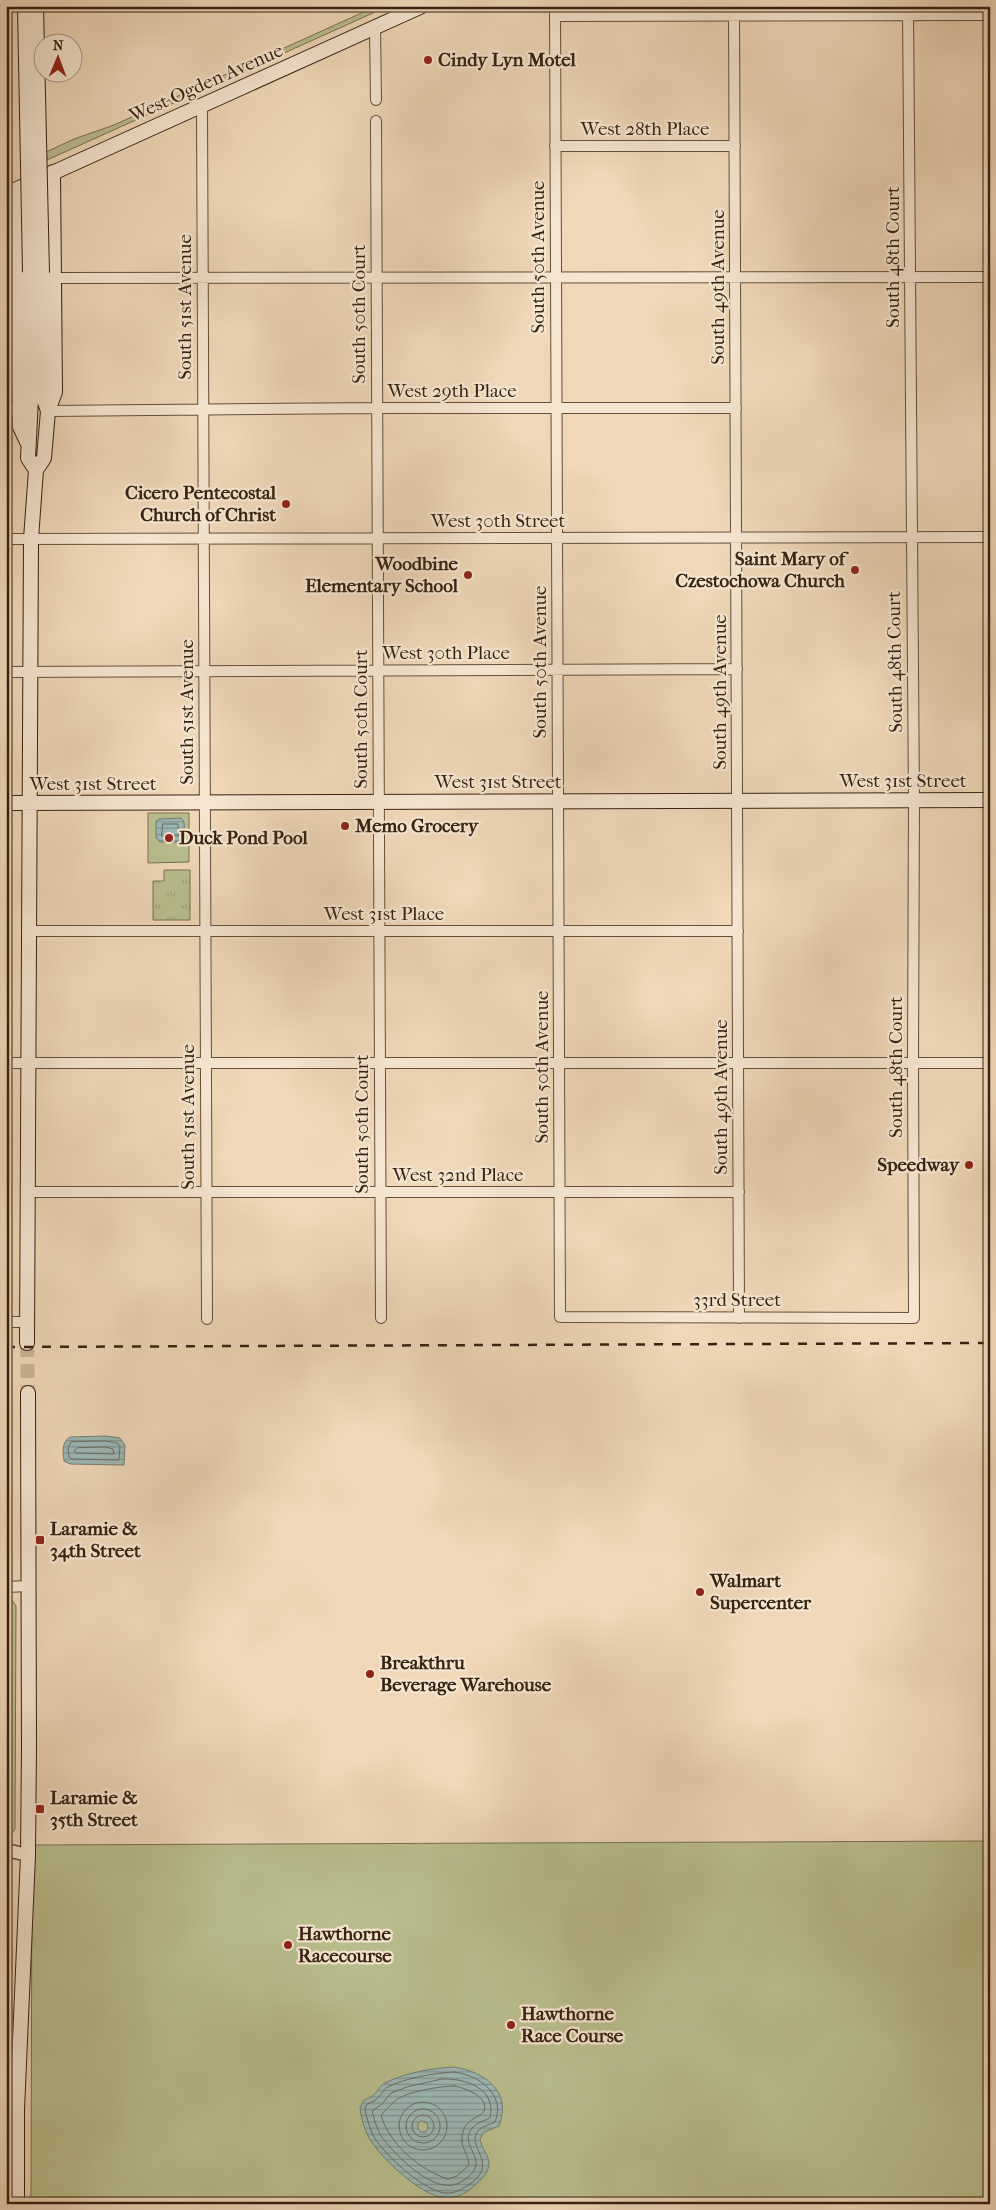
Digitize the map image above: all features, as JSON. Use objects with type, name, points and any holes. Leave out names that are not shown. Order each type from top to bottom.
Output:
[{"type":"main road","points":[[25,6],[42,274]]},
{"type":"main road","points":[[27,1343],[31,539],[36,470],[44,458],[48,411],[42,394],[42,274],[36,6]]},
{"type":"main road","name":"West Ogden Avenue","points":[[11,192],[422,6]]},
{"type":"main road","points":[[36,470],[28,458],[28,444],[42,274],[53,172]]},
{"type":"main road","points":[[11,192],[17,238],[13,410],[28,444]]},
{"type":"main road","points":[[6,216],[13,226],[17,238]]},
{"type":"main road","name":"West 31st Street","points":[[6,803],[990,800]]},
{"type":"main road","points":[[17,2204],[12,2110],[28,1854],[28,1393]]},
{"type":"street","points":[[555,11],[908,11],[990,15]]},
{"type":"street","name":"South 50th Avenue","points":[[555,11],[560,1317]]},
{"type":"street","name":"South 49th Avenue","points":[[734,11],[740,1318]]},
{"type":"street","name":"South 48th Court","points":[[908,11],[914,800],[914,1318]]},
{"type":"street","points":[[376,27],[376,100]]},
{"type":"street","name":"South 51st Avenue","points":[[202,105],[207,1319]]},
{"type":"street","name":"South 50th Court","points":[[376,121],[381,1318]]},
{"type":"street","name":"West 28th Place","points":[[555,146],[735,146]]},
{"type":"street","points":[[42,274],[202,277],[990,277]]},
{"type":"street","name":"West 29th Place","points":[[48,411],[377,408],[736,408]]},
{"type":"street","name":"West 30th Street","points":[[6,539],[990,537]]},
{"type":"street","name":"West 30th Place","points":[[6,672],[737,669]]},
{"type":"street","name":"West 31st Place","points":[[29,931],[738,931]]},
{"type":"street","points":[[6,1063],[990,1063]]},
{"type":"street","name":"West 32nd Place","points":[[28,1192],[739,1192]]},
{"type":"street","name":"33rd Street","points":[[560,1317],[914,1318]]},
{"type":"street","points":[[6,1322],[27,1322]]},
{"type":"street","points":[[6,1586],[28,1586]]},
{"type":"street","points":[[6,1850],[28,1854]]},
{"type":"green space","points":[[377,6],[384,8],[47,160],[46,152],[74,139],[114,125]]},
{"type":"green space","points":[[6,222],[9,223],[14,248],[12,402],[6,402]]},
{"type":"green space","name":"Duck Pond Pool","points":[[148,813],[189,813],[189,862],[148,863]]},
{"type":"green space","points":[[164,870],[190,870],[190,920],[153,920],[153,881],[164,881]]},
{"type":"green space","points":[[6,1599],[12,1600],[16,1606],[15,1829],[6,1842]]},
{"type":"green space","name":"Hawthorne Race Course","points":[[990,1841],[990,2204],[31,2204],[32,1845]]},
{"type":"water","points":[[181,818],[184,822],[185,838],[181,842],[160,842],[156,838],[156,821],[160,819]]},
{"type":"water","points":[[106,1436],[120,1438],[125,1445],[124,1465],[70,1464],[64,1461],[64,1445],[70,1437]]},
{"type":"water","points":[[454,2067],[486,2079],[499,2094],[502,2103],[502,2114],[499,2126],[484,2132],[480,2139],[489,2161],[486,2174],[469,2190],[450,2198],[429,2193],[406,2178],[385,2158],[369,2137],[360,2108],[364,2100],[375,2094],[380,2087],[393,2079],[428,2070]],"holes":[[[421,2121],[427,2123],[428,2128],[426,2132],[421,2132],[418,2129],[418,2123]]]},
{"type":"tunnel","points":[[27,1343],[28,1393]]},
{"type":"railway","points":[[6,1347],[990,1343]]},
{"type":"place","name":"Cindy Lyn Motel","points":[[428,60]]},
{"type":"place","name":"Cicero Pentecostal Church of Christ","points":[[286,504]]},
{"type":"place","name":"Saint Mary of Czestochowa Church","points":[[855,570]]},
{"type":"place","name":"Woodbine Elementary School","points":[[468,575]]},
{"type":"place","name":"Memo Grocery","points":[[345,826]]},
{"type":"place","name":"Duck Pond Pool","points":[[169,838]]},
{"type":"place","name":"Speedway","points":[[969,1165]]},
{"type":"place","name":"Laramie & 34th Street","points":[[40,1540]]},
{"type":"place","name":"Walmart Supercenter","points":[[700,1592]]},
{"type":"place","name":"Breakthru Beverage Warehouse","points":[[370,1674]]},
{"type":"place","name":"Laramie & 35th Street","points":[[40,1809]]},
{"type":"place","name":"Hawthorne Racecourse","points":[[288,1945]]},
{"type":"place","name":"Hawthorne Race Course","points":[[511,2025]]}]
